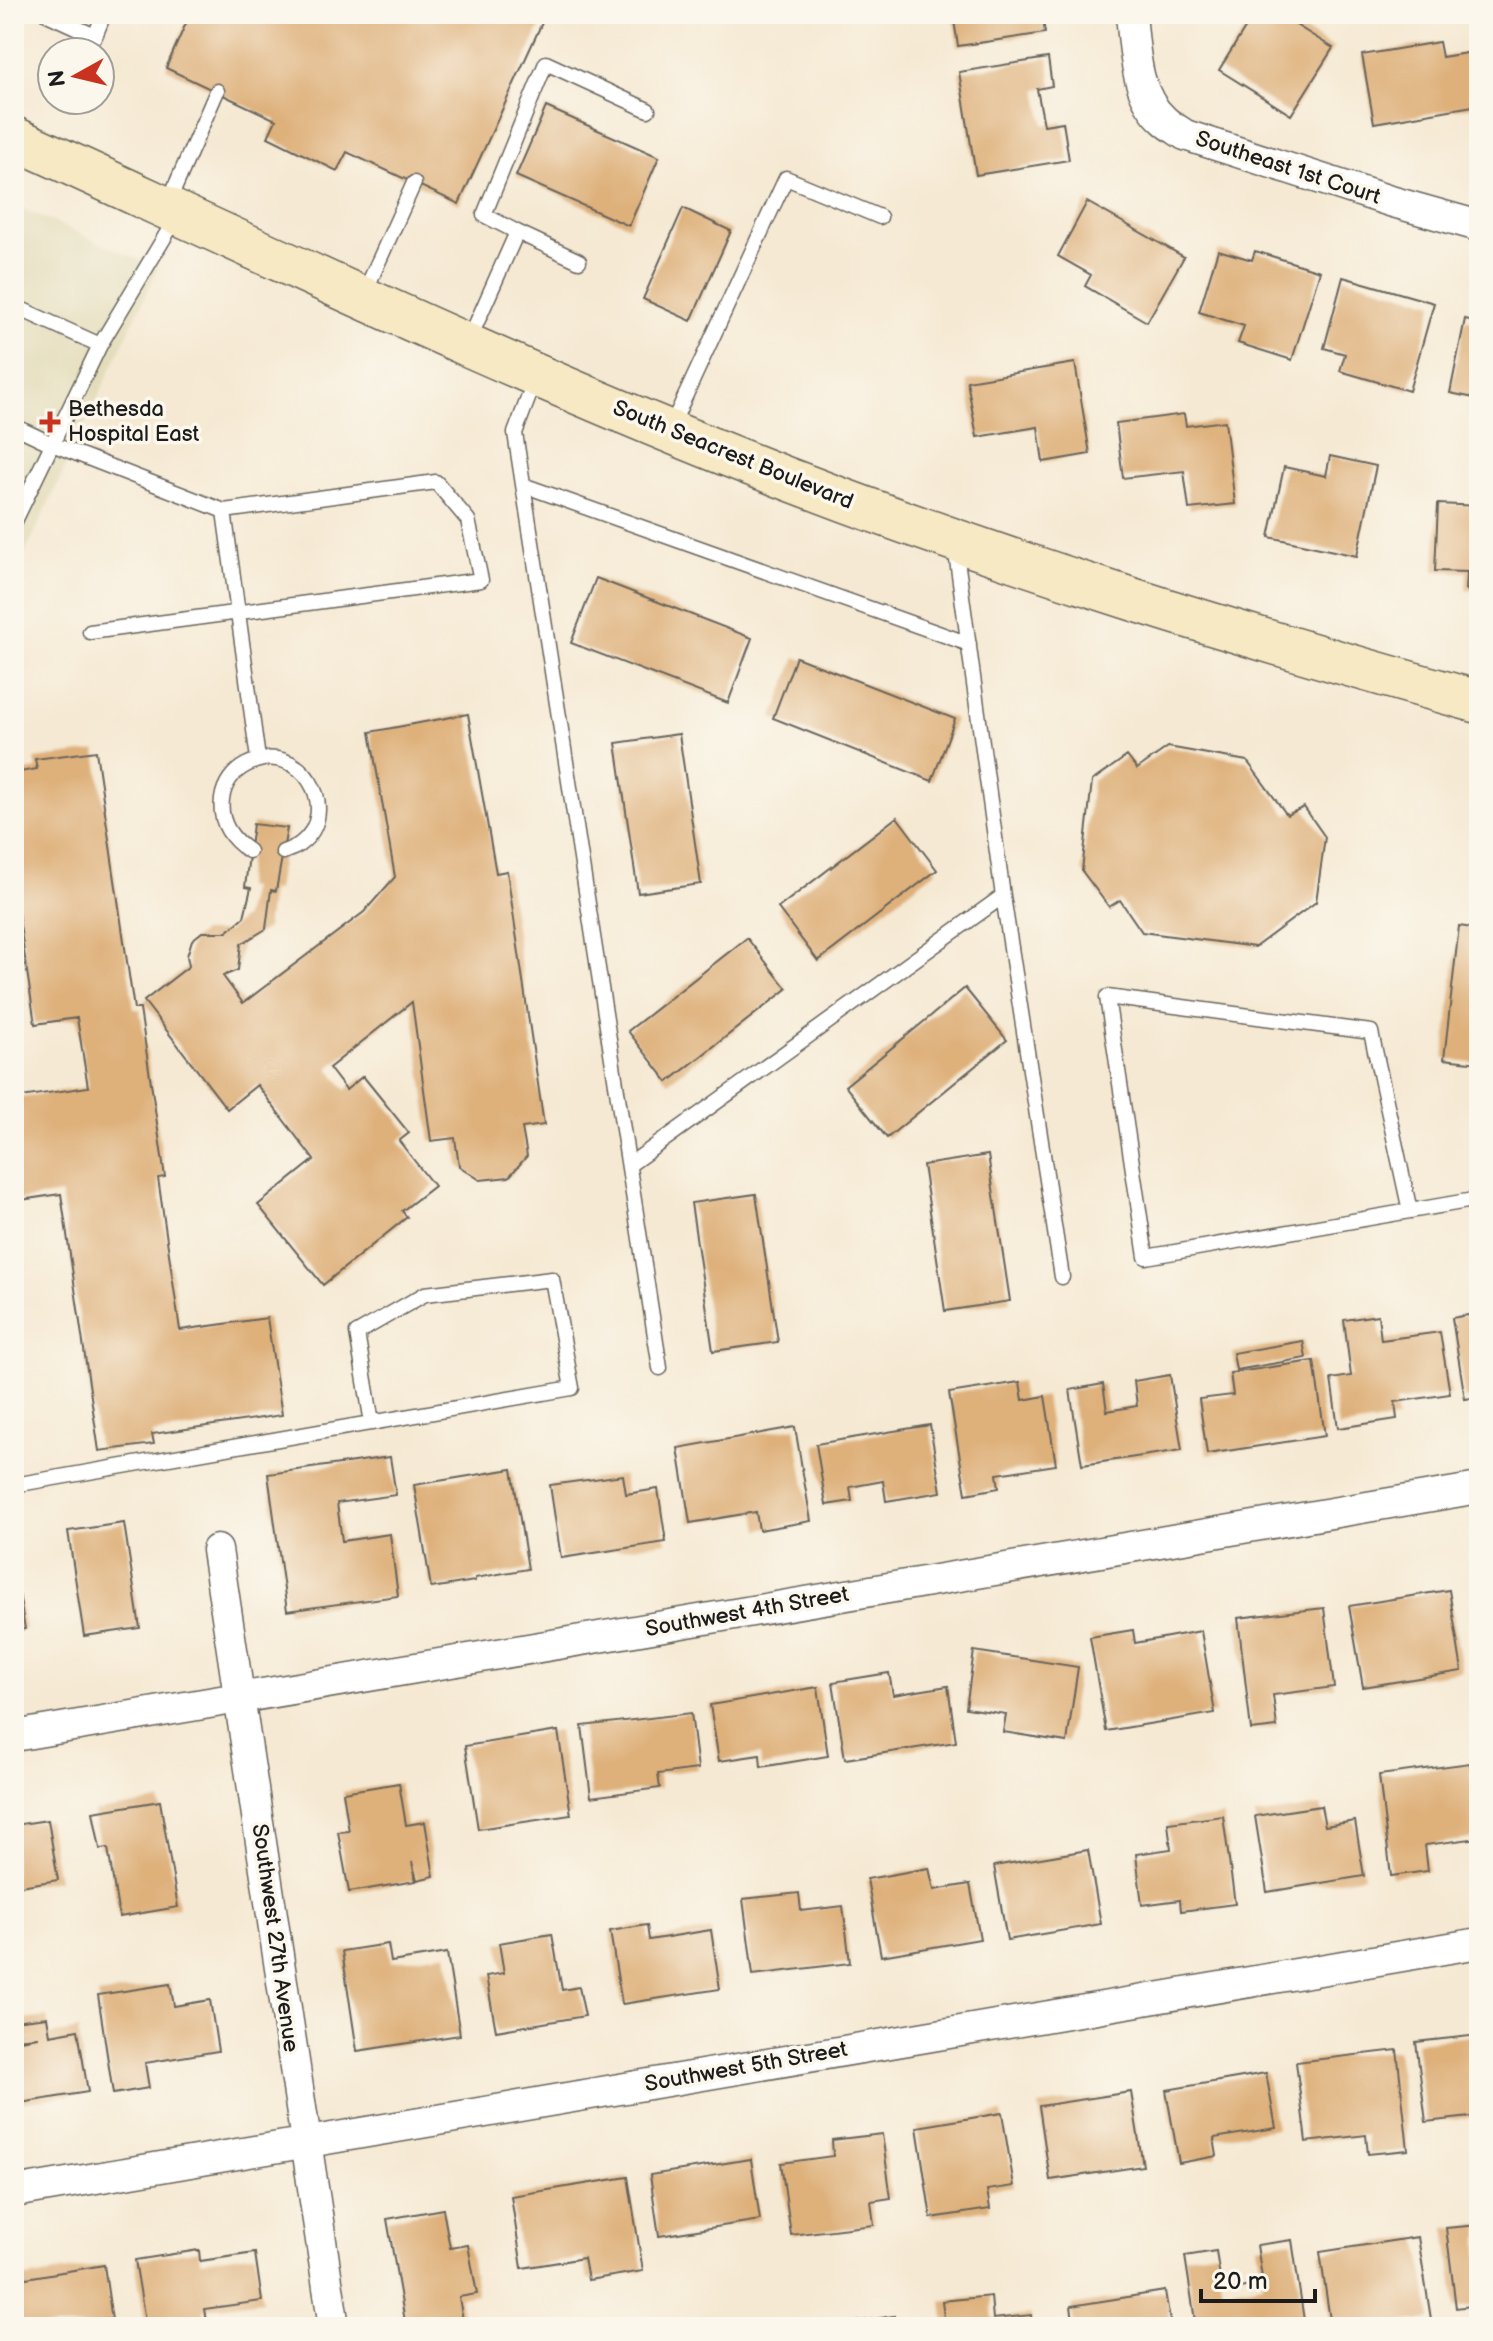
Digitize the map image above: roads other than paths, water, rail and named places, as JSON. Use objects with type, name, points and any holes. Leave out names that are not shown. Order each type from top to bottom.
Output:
[{"type":"street","name":"Southeast 1st Court","points":[[1131,14],[1138,71],[1147,97],[1163,119],[1185,135],[1390,201],[1479,226]]},
{"type":"street","name":"South Seacrest Boulevard","points":[[14,138],[537,376],[788,479],[1044,571],[1303,653],[1479,702]]},
{"type":"street","name":"Southwest 4th Street","points":[[14,1736],[1479,1488]]},
{"type":"street","name":"Southwest 27th Avenue","points":[[217,1550],[334,2327]]},
{"type":"street","name":"Southwest 5th Street","points":[[14,2192],[1479,1943]]},
{"type":"lane","points":[[47,14],[95,36],[104,14]]},
{"type":"lane","points":[[579,261],[484,215],[546,63],[648,110]]},
{"type":"lane","points":[[14,523],[100,345],[172,210],[217,91]]},
{"type":"lane","points":[[669,431],[786,178],[880,217]]},
{"type":"lane","points":[[363,297],[414,183]]},
{"type":"lane","points":[[467,344],[517,232]]},
{"type":"lane","points":[[14,306],[100,345]]},
{"type":"lane","points":[[537,376],[515,433],[660,1368]]},
{"type":"lane","points":[[14,426],[52,444],[224,511],[436,482],[468,520],[481,580],[90,632]]},
{"type":"lane","points":[[523,485],[969,644]]},
{"type":"lane","points":[[224,511],[258,759]]},
{"type":"lane","points":[[954,539],[1003,896],[1062,1277]]},
{"type":"lane","points":[[249,851],[238,844],[227,830],[222,815],[222,798],[227,782],[238,769],[258,759],[286,761],[300,769],[311,783],[317,798],[317,815],[311,831],[300,844],[283,852]]},
{"type":"lane","points":[[629,1165],[1003,896]]},
{"type":"lane","points":[[1410,1211],[1371,1032],[1107,997],[1146,1257],[1479,1199]]},
{"type":"lane","points":[[14,1485],[372,1423],[572,1388],[552,1279],[425,1294],[357,1333],[372,1423]]},
{"type":"place","name":"Bethesda Hospital East","points":[[50,422]]}]
